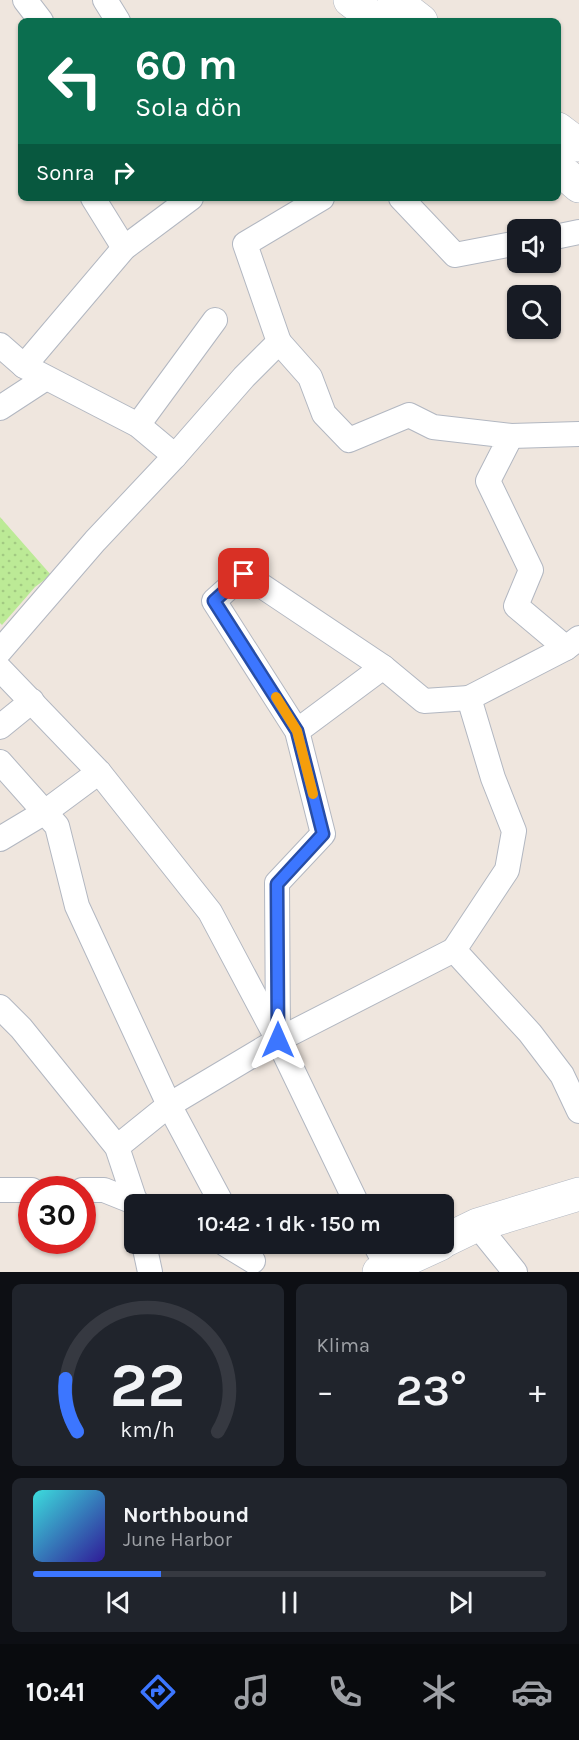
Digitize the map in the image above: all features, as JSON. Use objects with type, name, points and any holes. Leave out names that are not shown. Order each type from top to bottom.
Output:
[{"type":"street","points":[[25,0],[39,18]]},
{"type":"street","points":[[105,0],[116,18]]},
{"type":"street","points":[[561,131],[579,145]]},
{"type":"street","points":[[561,171],[579,186]]},
{"type":"street","points":[[95,201],[124,248]]},
{"type":"street","points":[[24,366],[124,248],[187,201]]},
{"type":"street","points":[[317,201],[245,244],[279,342],[310,377],[324,414],[350,440],[409,416],[433,428],[512,436],[579,434]]},
{"type":"street","points":[[404,201],[455,255],[507,245]]},
{"type":"street","points":[[561,236],[579,232]]},
{"type":"street","points":[[138,425],[215,320]]},
{"type":"street","points":[[0,651],[95,541],[175,456],[244,377],[279,342]]},
{"type":"street","points":[[0,345],[24,366],[138,425],[175,456]]},
{"type":"street","points":[[0,408],[46,378]]},
{"type":"street","points":[[278,1040],[277,884],[323,834],[297,731],[214,601],[244,574],[383,667],[424,701],[469,698],[572,644],[516,606],[531,570],[488,481],[512,436]]},
{"type":"street","points":[[297,731],[383,667]]},
{"type":"street","points":[[0,669],[99,772],[210,912],[278,1040],[352,1194]]},
{"type":"street","points":[[117,1147],[169,1105],[278,1040],[454,950],[507,870],[514,831],[493,778],[469,698]]},
{"type":"street","points":[[0,727],[33,701]]},
{"type":"street","points":[[0,762],[57,826],[77,906],[169,1105],[217,1194]]},
{"type":"street","points":[[0,839],[45,812],[99,772]]},
{"type":"street","points":[[454,950],[530,1033],[562,1075],[579,1111]]},
{"type":"street","points":[[0,1007],[21,1028],[117,1147],[133,1194]]},
{"type":"street","points":[[0,1190],[18,1190]]},
{"type":"street","points":[[96,1190],[104,1190],[124,1199]]},
{"type":"street","points":[[454,1236],[477,1225],[579,1194]]},
{"type":"street","points":[[477,1225],[515,1272]]},
{"type":"street","points":[[146,1254],[150,1272]]},
{"type":"street","points":[[382,1264],[411,1254]]},
{"type":"green space","points":[[0,517],[51,575],[35,587],[2,625],[0,623]]},
{"type":"slow traffic","points":[[276,697],[297,731],[313,794]]},
{"type":"route","points":[[244,574],[214,601],[297,731],[323,834],[277,884],[278,1040]]}]
